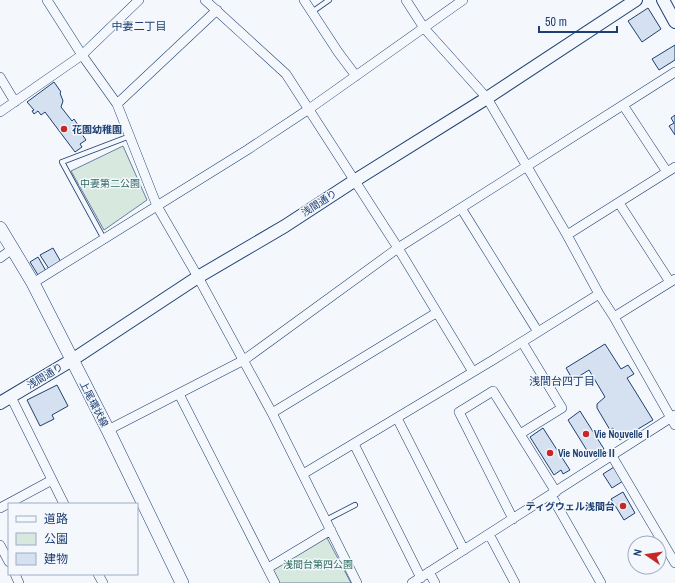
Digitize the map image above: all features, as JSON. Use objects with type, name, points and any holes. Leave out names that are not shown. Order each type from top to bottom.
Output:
[{"type":"main road","name":"上尾環状線","points":[[0,228],[33,283],[108,430],[182,583]]},
{"type":"street","points":[[48,0],[82,55],[117,104],[157,206],[244,360],[357,583]]},
{"type":"street","points":[[0,112],[82,55],[139,0]]},
{"type":"street","points":[[205,0],[286,74],[398,248],[473,372]]},
{"type":"street","points":[[304,0],[338,52],[356,76]]},
{"type":"street","points":[[406,0],[424,28],[487,98],[567,235],[599,294],[674,420],[612,456],[412,583]]},
{"type":"street","points":[[33,283],[247,150],[309,109],[463,0]]},
{"type":"street","name":"浅間通り","points":[[0,403],[72,360],[198,277],[285,226],[487,98],[636,0]]},
{"type":"street","points":[[663,0],[675,22]]},
{"type":"street","points":[[117,104],[217,10]]},
{"type":"street","points":[[108,430],[244,360],[398,248],[675,72]]},
{"type":"street","points":[[0,77],[15,102]]},
{"type":"street","points":[[567,235],[671,170],[624,105]]},
{"type":"street","points":[[614,317],[673,280],[619,203]]},
{"type":"street","points":[[461,208],[538,332]]},
{"type":"street","points":[[0,258],[12,249]]},
{"type":"street","points":[[303,474],[599,294]]},
{"type":"street","points":[[272,413],[436,313]]},
{"type":"street","points":[[520,434],[562,408],[522,342]]},
{"type":"street","points":[[513,520],[459,412],[492,391],[520,434],[554,494],[600,583]]},
{"type":"street","points":[[180,394],[275,583]]},
{"type":"street","points":[[11,397],[64,503]]},
{"type":"street","points":[[397,418],[464,550]]},
{"type":"street","points":[[354,444],[421,578]]},
{"type":"street","points":[[612,456],[675,564]]},
{"type":"street","points":[[9,503],[52,480]]},
{"type":"street","points":[[268,568],[331,530]]},
{"type":"street","points":[[489,534],[515,583]]},
{"type":"street","points":[[0,545],[8,560]]},
{"type":"street","points":[[429,572],[435,583]]},
{"type":"lane","points":[[312,12],[329,0]]},
{"type":"lane","points":[[104,239],[62,162],[130,136]]},
{"type":"lane","points":[[326,520],[355,505]]},
{"type":"green space","name":"中妻第二公園","points":[[123,146],[147,200],[104,230],[71,171]]},
{"type":"green space","name":"浅間台第四公園","points":[[326,536],[351,583],[278,583],[271,570]]},
{"type":"building","points":[[648,8],[661,29],[642,42],[628,21]]},
{"type":"building","points":[[675,45],[675,60],[659,70],[652,59]]},
{"type":"building","points":[[54,82],[61,92],[63,101],[61,107],[72,121],[74,119],[78,125],[76,126],[86,140],[80,144],[82,147],[75,152],[45,112],[41,115],[38,111],[34,114],[32,111],[34,110],[27,102]]},
{"type":"building","points":[[675,115],[675,135],[669,126],[674,123],[671,118]]},
{"type":"building","points":[[53,248],[61,262],[49,269],[40,255]]},
{"type":"building","points":[[38,257],[46,271],[38,275],[30,262]]},
{"type":"building","points":[[605,344],[621,369],[628,365],[634,374],[627,378],[653,420],[620,440],[613,428],[610,430],[597,408],[597,404],[605,397],[589,370],[573,380],[566,368]]},
{"type":"building","points":[[57,385],[68,406],[52,415],[54,419],[40,426],[27,400]]},
{"type":"building","name":"Vie NouvelleⅠ","points":[[580,411],[604,449],[591,457],[568,420]]},
{"type":"building","name":"Vie NouvelleⅡ","points":[[543,428],[570,470],[563,474],[561,470],[554,475],[530,437]]},
{"type":"building","points":[[614,467],[623,481],[612,488],[603,474]]},
{"type":"building","name":"ティグウェル浅間台","points":[[623,492],[635,513],[624,520],[611,499]]},
{"type":"place","name":"花園幼稚園","points":[[64,129]]},
{"type":"place","name":"Vie NouvelleⅠ","points":[[586,434]]},
{"type":"place","name":"Vie NouvelleⅡ","points":[[550,453]]},
{"type":"place","name":"ティグウェル浅間台","points":[[623,506]]},
{"type":"district","name":"中妻二丁目","points":[[139,26]]},
{"type":"district","name":"浅間台四丁目","points":[[562,381]]}]
